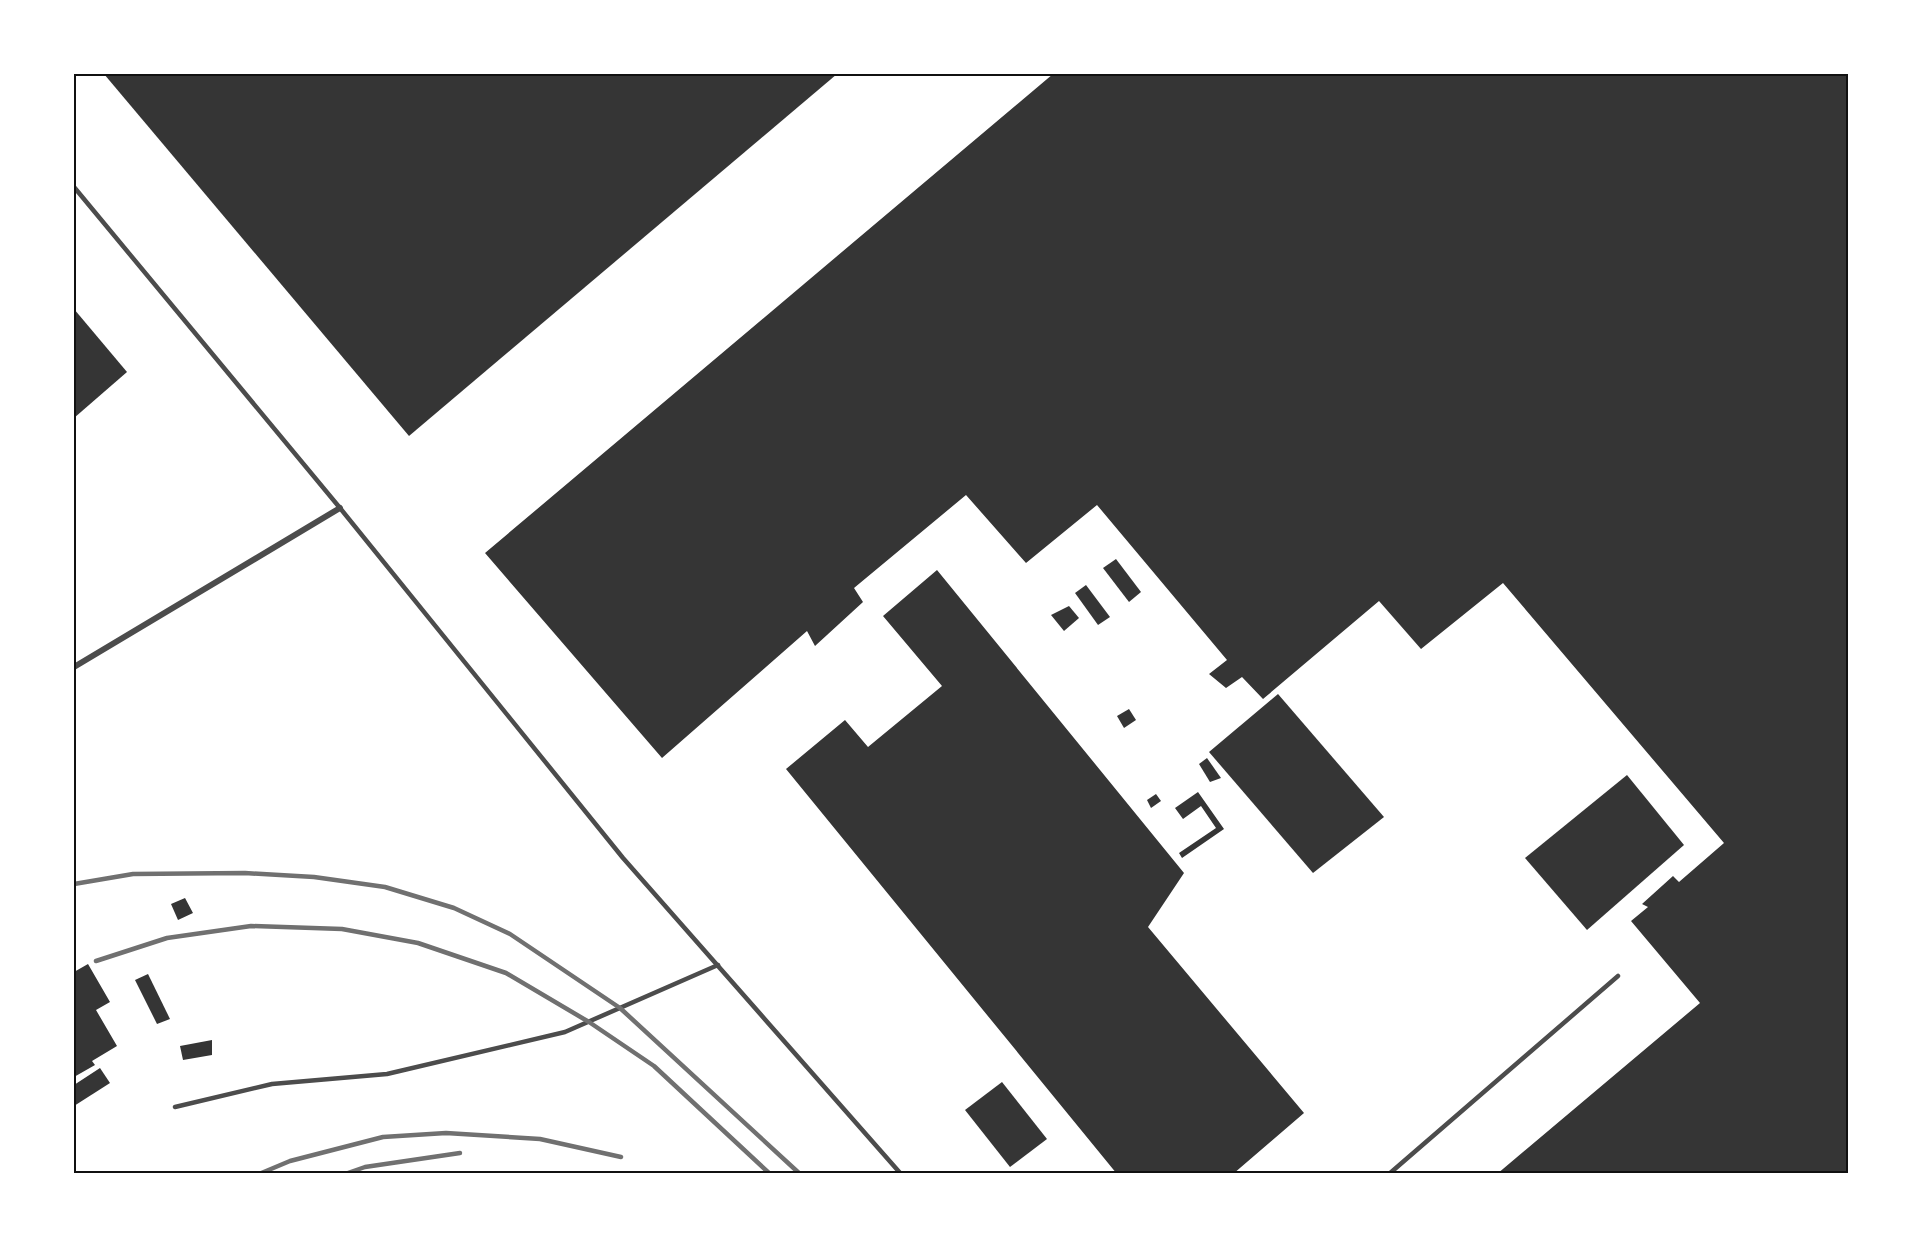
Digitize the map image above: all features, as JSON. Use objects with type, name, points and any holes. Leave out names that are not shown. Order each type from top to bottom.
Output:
[{"type":"street","points":[[74,667],[340,508]]},
{"type":"lane","points":[[74,187],[340,508],[623,858],[901,1173]]},
{"type":"lane","points":[[175,1107],[272,1084],[387,1074],[565,1032],[718,966]]},
{"type":"lane","points":[[1389,1173],[1618,976]]},
{"type":"building","points":[[104,74],[837,74],[409,436]]},
{"type":"building","points":[[1053,74],[1848,74],[1848,1174],[1497,1174],[1700,1003],[1631,921],[1648,907],[1642,904],[1673,876],[1679,882],[1724,843],[1503,583],[1421,649],[1379,601],[1263,699],[1242,677],[1226,688],[1209,674],[1227,660],[1097,505],[1026,563],[966,495],[854,588],[863,602],[815,646],[807,631],[662,758],[485,553]]},
{"type":"building","points":[[74,309],[127,372],[74,418]]},
{"type":"building","points":[[1116,559],[1141,592],[1129,602],[1103,568]]},
{"type":"building","points":[[937,570],[1184,873],[1148,927],[1304,1113],[1233,1174],[1117,1174],[786,769],[845,720],[868,747],[942,686],[883,616]]},
{"type":"building","points":[[1086,585],[1110,617],[1098,625],[1075,593]]},
{"type":"building","points":[[1069,606],[1079,618],[1064,631],[1051,615]]},
{"type":"building","points":[[1278,694],[1384,817],[1313,873],[1209,752]]},
{"type":"building","points":[[1129,709],[1136,720],[1124,728],[1117,716]]},
{"type":"building","points":[[1207,758],[1221,778],[1210,782],[1199,764]]},
{"type":"building","points":[[1627,775],[1684,845],[1587,930],[1525,858]]},
{"type":"building","points":[[1198,792],[1224,829],[1182,858],[1179,853],[1216,828],[1201,806],[1183,819],[1175,808]]},
{"type":"building","points":[[1156,794],[1161,801],[1151,808],[1147,800]]},
{"type":"building","points":[[185,898],[193,913],[178,920],[171,904]]},
{"type":"building","points":[[88,964],[110,1002],[96,1010],[117,1046],[92,1061],[95,1065],[74,1077],[74,972]]},
{"type":"building","points":[[148,974],[170,1019],[157,1024],[135,980]]},
{"type":"building","points":[[212,1040],[212,1055],[183,1060],[180,1046]]},
{"type":"building","points":[[100,1068],[110,1083],[74,1106],[74,1085]]},
{"type":"building","points":[[1002,1082],[1047,1139],[1010,1167],[965,1110]]},
{"type":"railway","points":[[74,884],[133,874],[245,873],[314,877],[385,887],[454,908],[510,934],[620,1008],[800,1174]]},
{"type":"railway","points":[[96,961],[167,938],[251,926],[342,929],[418,943],[506,973],[589,1022],[654,1066],[770,1174]]},
{"type":"railway","points":[[259,1174],[290,1161],[383,1137],[446,1133],[540,1139],[621,1157]]},
{"type":"railway","points":[[345,1174],[365,1167],[460,1153]]}]
